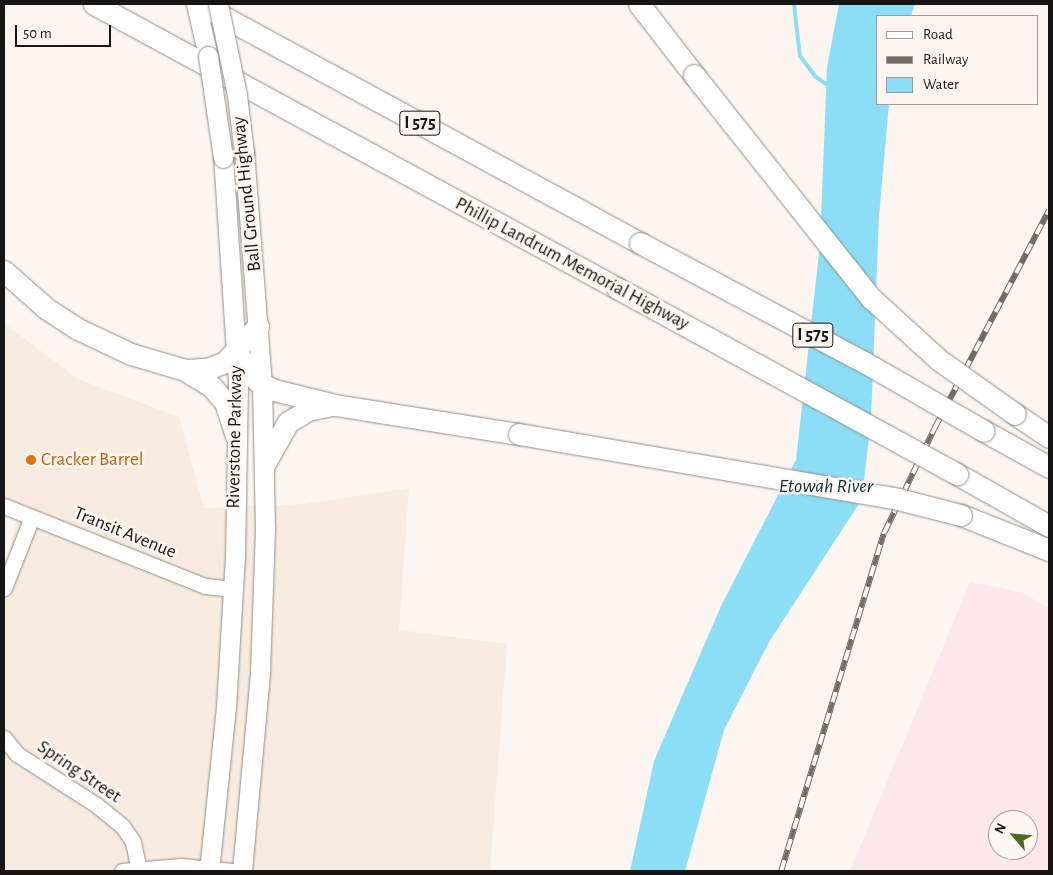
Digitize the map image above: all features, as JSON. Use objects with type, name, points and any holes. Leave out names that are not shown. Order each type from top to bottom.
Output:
[{"type":"highway","name":"Phillip Landrum Memorial Highway","points":[[94,4],[617,288],[1049,526]]},
{"type":"highway","name":"I 575","points":[[200,4],[640,243],[864,362],[1049,467]]},
{"type":"highway","points":[[639,4],[871,298],[939,360],[1049,437]]},
{"type":"highway","points":[[4,271],[47,309],[78,329],[132,354],[186,370],[219,393],[229,413],[236,436]]},
{"type":"highway","points":[[186,370],[216,366],[236,352],[258,326]]},
{"type":"highway","points":[[236,352],[262,385],[335,405],[519,434],[898,499],[961,515],[1049,550]]},
{"type":"highway","points":[[265,463],[288,422],[308,410],[335,405]]},
{"type":"main road","name":"Riverstone Parkway","points":[[196,4],[208,56],[223,158],[236,352],[233,589],[226,713],[209,870]]},
{"type":"main road","name":"Ball Ground Highway","points":[[218,4],[237,95],[244,153],[262,385]]},
{"type":"main road","name":"Riverstone Parkway","points":[[242,871],[260,672],[265,463],[262,385]]},
{"type":"street","name":"Transit Avenue","points":[[4,506],[205,586],[233,589]]},
{"type":"street","points":[[4,588],[32,517]]},
{"type":"street","name":"Spring Street","points":[[4,738],[17,754],[100,807],[130,836],[139,870]]},
{"type":"street","points":[[122,871],[181,866],[232,871]]},
{"type":"shaded area","points":[[4,323],[78,379],[179,417],[204,508],[305,504],[409,488],[399,630],[507,644],[490,871],[4,871],[4,578],[17,515],[4,510]]},
{"type":"shaded area","points":[[970,582],[1021,592],[1049,608],[1049,871],[850,871]]},
{"type":"water","name":"Etowah River","points":[[839,4],[915,4],[911,15],[876,15],[876,105],[889,105],[879,216],[871,420],[862,499],[769,642],[724,730],[685,871],[630,871],[654,761],[721,606],[796,460],[820,244],[827,67]]},
{"type":"waterway","points":[[794,4],[800,56],[816,77],[829,86]]},
{"type":"railway","points":[[781,871],[884,533],[934,429],[1049,210]]},
{"type":"place","name":"Cracker Barrel","points":[[31,460]]}]
